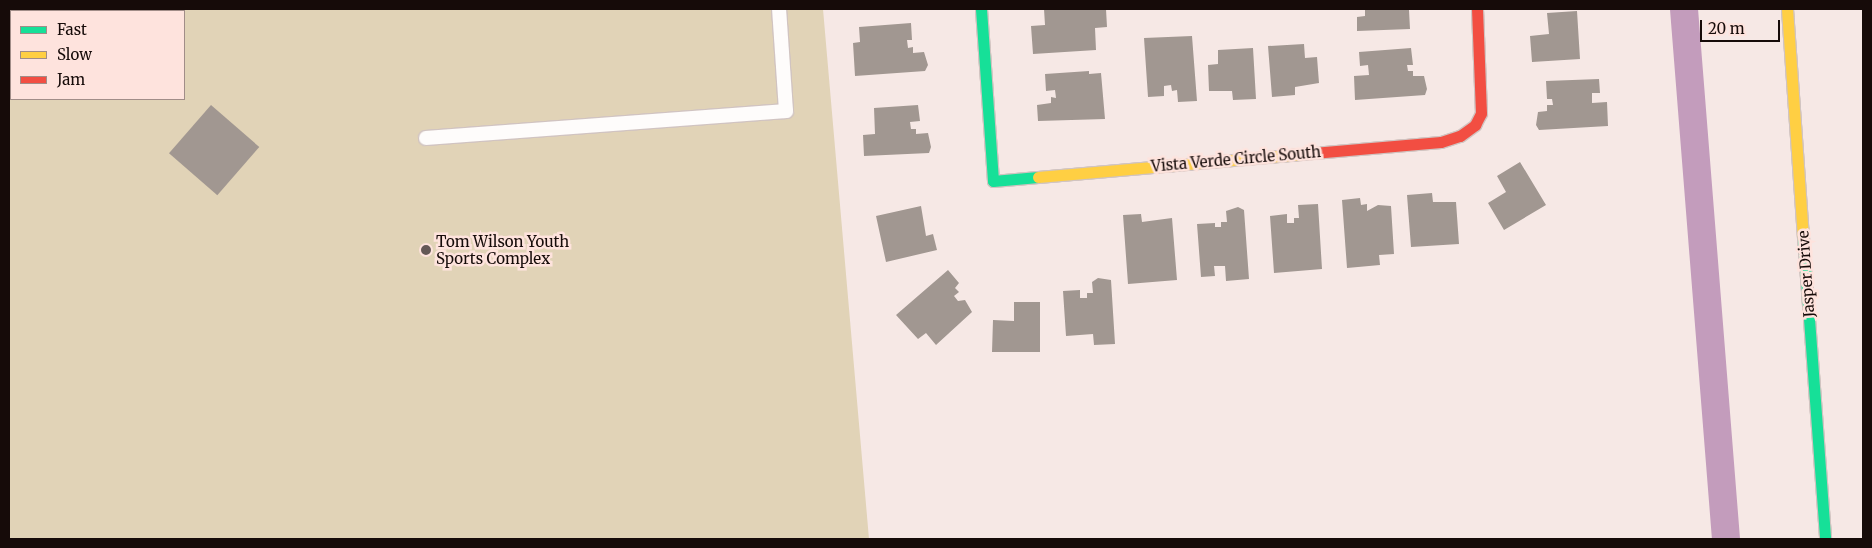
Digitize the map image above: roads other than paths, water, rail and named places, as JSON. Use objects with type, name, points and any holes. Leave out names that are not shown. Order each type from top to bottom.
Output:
[{"type":"street","name":"Vista Verde Circle South","points":[[981,9],[993,181],[1442,142],[1460,136],[1475,125],[1481,113],[1483,99],[1477,9]]},
{"type":"street","name":"Jasper Drive","points":[[1787,9],[1825,539]]},
{"type":"lane","points":[[426,138],[786,111],[779,9]]},
{"type":"waterway","points":[[1684,9],[1726,539]]},
{"type":"place","name":"Tom Wilson Youth Sports Complex","points":[[426,250]]}]
